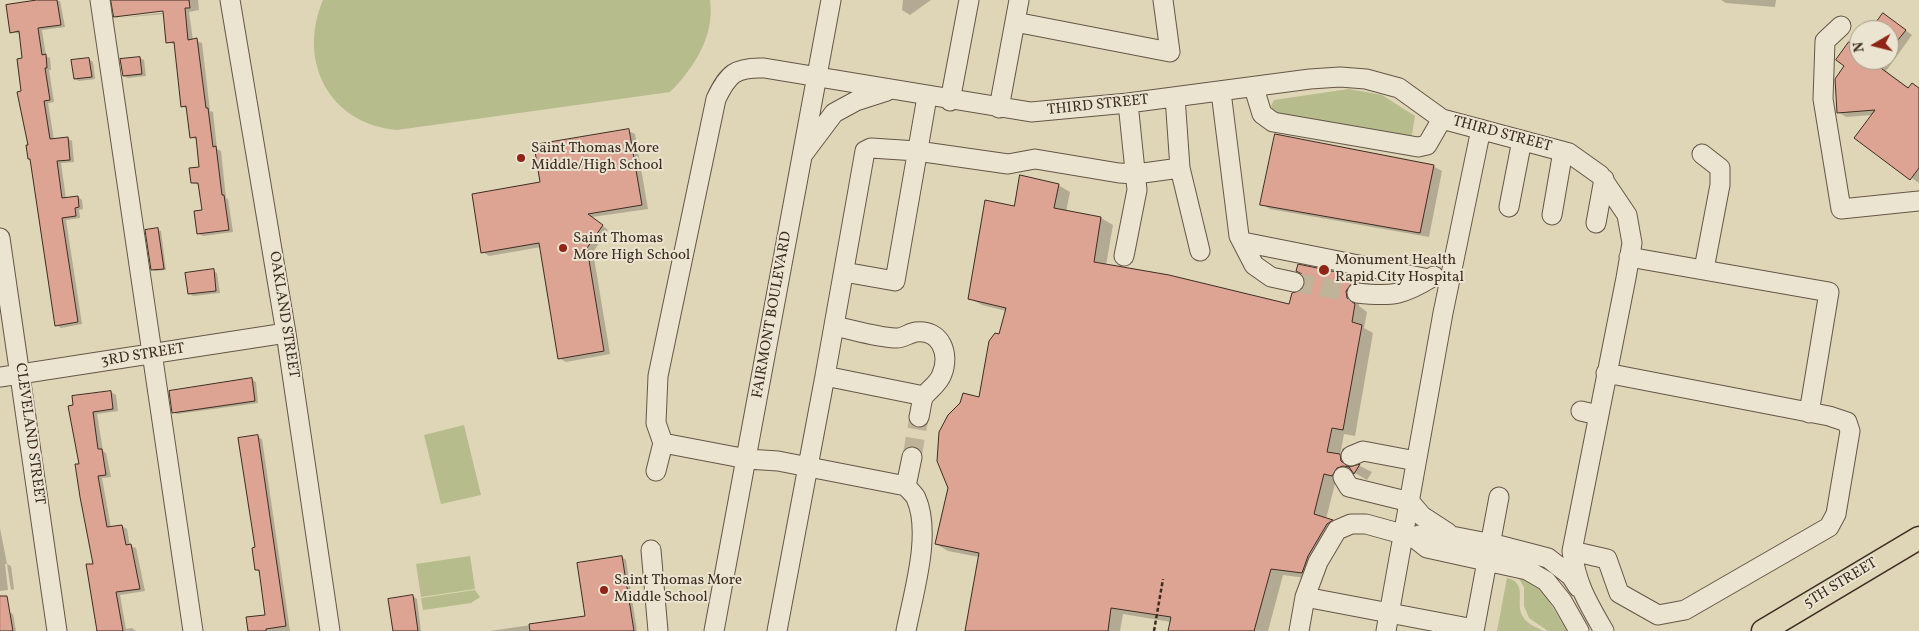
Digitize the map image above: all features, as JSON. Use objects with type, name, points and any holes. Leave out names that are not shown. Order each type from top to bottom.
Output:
[{"type":"main road","name":"5TH STREET","points":[[1763,631],[1919,538]]},
{"type":"street","points":[[100,0],[193,631]]},
{"type":"street","name":"OAKLAND STREET","points":[[230,0],[286,333],[330,631]]},
{"type":"street","name":"FAIRMONT BOULEVARD","points":[[714,631],[831,0]]},
{"type":"street","points":[[950,100],[969,0]]},
{"type":"street","points":[[999,108],[1019,0]]},
{"type":"street","points":[[1015,22],[1170,52],[1163,0]]},
{"type":"street","points":[[1841,26],[1825,41],[1823,99],[1841,209],[1919,201]]},
{"type":"street","name":"THIRD STREET","points":[[663,443],[656,423],[658,376],[716,99],[725,81],[736,71],[750,68],[816,76],[927,97],[1031,112],[1128,103],[1320,78],[1366,79],[1398,88],[1442,119],[1563,151],[1600,175],[1627,215],[1632,243],[1606,372],[1590,413],[1572,550],[1575,573],[1582,592],[1604,631]]},
{"type":"street","points":[[1254,88],[1262,114],[1273,122],[1418,147],[1427,145],[1442,119]]},
{"type":"street","points":[[801,156],[834,114],[856,101],[890,90]]},
{"type":"street","points":[[1221,92],[1239,236],[1254,265],[1271,277],[1294,282]]},
{"type":"street","points":[[844,272],[895,281],[927,97]]},
{"type":"street","points":[[1175,97],[1180,168],[1200,251]]},
{"type":"street","points":[[1124,256],[1137,190],[1128,103]]},
{"type":"street","points":[[1387,622],[1407,535],[1416,461],[1481,129]]},
{"type":"street","points":[[1509,207],[1522,140]]},
{"type":"street","points":[[777,631],[809,467],[865,151],[870,148],[917,151],[1008,164],[1035,159],[1136,174],[1180,168]]},
{"type":"street","points":[[1552,215],[1563,151]]},
{"type":"street","points":[[1702,154],[1720,168],[1704,269]]},
{"type":"street","points":[[1596,223],[1604,179]]},
{"type":"street","name":"CLEVELAND STREET","points":[[0,238],[57,631]]},
{"type":"street","points":[[1243,242],[1429,279]]},
{"type":"street","points":[[1357,293],[1386,296],[1412,290],[1429,279],[1456,254]]},
{"type":"street","points":[[1629,257],[1829,292],[1810,413]]},
{"type":"street","points":[[834,326],[897,339],[916,332],[927,333],[937,337],[944,348],[944,369],[934,388],[924,396],[920,417]]},
{"type":"street","name":"3RD STREET","points":[[0,377],[286,333]]},
{"type":"street","points":[[1562,601],[1561,568],[1572,550],[1607,559],[1619,593],[1658,615],[1685,610],[1829,527],[1836,514],[1850,431],[1847,422],[1606,372]]},
{"type":"street","points":[[825,376],[924,396]]},
{"type":"street","points":[[656,471],[663,443],[747,459],[776,460],[906,486],[916,497],[922,525],[921,547],[906,631]]},
{"type":"street","points":[[1351,456],[1363,452],[1416,461]]},
{"type":"street","points":[[906,486],[912,457]]},
{"type":"street","points":[[1343,477],[1349,488],[1410,502],[1422,516],[1453,536],[1489,551],[1546,581],[1562,601],[1579,631]]},
{"type":"street","points":[[1305,597],[1387,622],[1474,630],[1499,497]]},
{"type":"street","points":[[1298,631],[1305,597],[1318,562],[1336,530],[1351,524],[1366,524],[1407,535],[1427,548],[1489,551],[1548,558],[1571,576],[1582,592]]},
{"type":"street","points":[[1407,535],[1431,532],[1453,536]]},
{"type":"street","points":[[651,550],[658,631]]},
{"type":"path","points":[[1154,631],[1163,580]]},
{"type":"green space","points":[[323,0],[710,0],[711,13],[706,39],[695,62],[670,92],[397,130],[373,125],[353,116],[337,102],[325,86],[317,66],[314,45],[316,23]]},
{"type":"green space","points":[[1349,89],[1382,95],[1415,116],[1411,140],[1274,113],[1271,106],[1274,100]]},
{"type":"green space","points":[[464,425],[481,495],[441,504],[424,435]]},
{"type":"green space","points":[[470,556],[475,589],[421,597],[416,564]]},
{"type":"green space","points":[[1515,572],[1541,588],[1567,631],[1548,631],[1529,618],[1524,606],[1524,587]]},
{"type":"green space","points":[[1507,578],[1518,584],[1523,617],[1543,631],[1497,631]]},
{"type":"green space","points":[[475,590],[480,597],[471,603],[423,610],[421,598]]},
{"type":"building","points":[[37,0],[57,0],[61,25],[38,28],[42,55],[46,54],[47,68],[45,68],[50,100],[44,101],[50,139],[68,137],[70,160],[57,161],[62,198],[78,196],[79,207],[75,208],[76,216],[62,218],[78,322],[55,326],[30,159],[28,159],[26,145],[28,145],[17,92],[21,91],[17,59],[22,58],[19,31],[10,33],[6,5]]},
{"type":"building","points":[[111,0],[189,0],[190,8],[185,8],[188,40],[197,38],[206,108],[208,108],[213,147],[216,146],[222,195],[224,195],[229,230],[197,234],[194,211],[202,210],[198,183],[191,183],[189,168],[199,167],[196,137],[190,138],[186,106],[181,107],[174,42],[166,43],[163,11],[114,17]]},
{"type":"building","points":[[1883,13],[1892,20],[1878,20]]},
{"type":"building","points":[[1899,25],[1906,30],[1899,39]]},
{"type":"building","points":[[1849,42],[1849,70],[1883,70],[1908,88],[1912,83],[1919,88],[1919,168],[1910,180],[1854,138],[1875,110],[1837,113],[1835,79],[1844,66],[1836,60]]},
{"type":"building","points":[[140,57],[142,74],[123,76],[120,59]]},
{"type":"building","points":[[89,58],[92,77],[74,79],[71,60]]},
{"type":"building","name":"Saint Thomas More High School","points":[[629,129],[642,205],[588,214],[603,225],[587,248],[604,351],[558,359],[539,243],[481,253],[472,194],[540,182],[534,145]]},
{"type":"building","points":[[1275,134],[1434,165],[1420,233],[1260,205]]},
{"type":"building","name":"Monument Health Rapid City Hospital","points":[[1020,175],[1059,184],[1054,208],[1101,217],[1094,262],[1169,275],[1289,304],[1292,293],[1302,290],[1305,284],[1302,274],[1296,271],[1298,264],[1360,277],[1360,282],[1352,283],[1346,291],[1347,298],[1355,304],[1352,322],[1362,325],[1343,430],[1332,428],[1327,452],[1340,454],[1341,461],[1349,467],[1337,468],[1332,476],[1324,474],[1314,514],[1333,520],[1327,524],[1308,556],[1302,573],[1271,569],[1254,631],[1168,631],[1171,617],[1111,608],[1108,631],[965,631],[979,553],[935,544],[948,488],[937,461],[939,432],[948,415],[960,403],[963,393],[979,397],[989,341],[995,333],[999,334],[1006,308],[968,299],[985,200],[1014,206]]},
{"type":"building","points":[[158,228],[164,269],[151,270],[145,230]]},
{"type":"building","points":[[214,269],[216,291],[188,294],[185,273]]},
{"type":"building","points":[[252,378],[255,401],[172,413],[169,391]]},
{"type":"building","points":[[111,391],[113,409],[93,412],[98,449],[102,449],[106,475],[98,476],[107,527],[122,525],[126,545],[131,544],[140,589],[116,592],[123,631],[97,631],[86,564],[93,564],[80,497],[75,464],[79,464],[68,406],[73,405],[72,396]]},
{"type":"building","points":[[258,435],[286,626],[266,629],[266,631],[248,631],[246,617],[265,615],[259,570],[255,570],[252,548],[255,547],[238,438]]},
{"type":"building","points":[[1360,464],[1354,474],[1349,467]]},
{"type":"building","name":"Saint Thomas More Middle School","points":[[622,556],[634,631],[530,631],[529,624],[585,616],[577,563]]},
{"type":"building","points":[[413,595],[418,631],[393,631],[388,599]]},
{"type":"building","points":[[0,596],[7,596],[13,631],[0,631]]},
{"type":"tunnel","points":[[1294,282],[1357,293]]},
{"type":"tunnel","points":[[912,457],[919,417]]},
{"type":"place","name":"Saint Thomas More Middle/High School","points":[[521,158]]},
{"type":"place","name":"Saint Thomas More High School","points":[[563,248]]},
{"type":"place","name":"Monument Health Rapid City Hospital","points":[[1324,270]]},
{"type":"place","name":"Saint Thomas More Middle School","points":[[604,590]]}]
